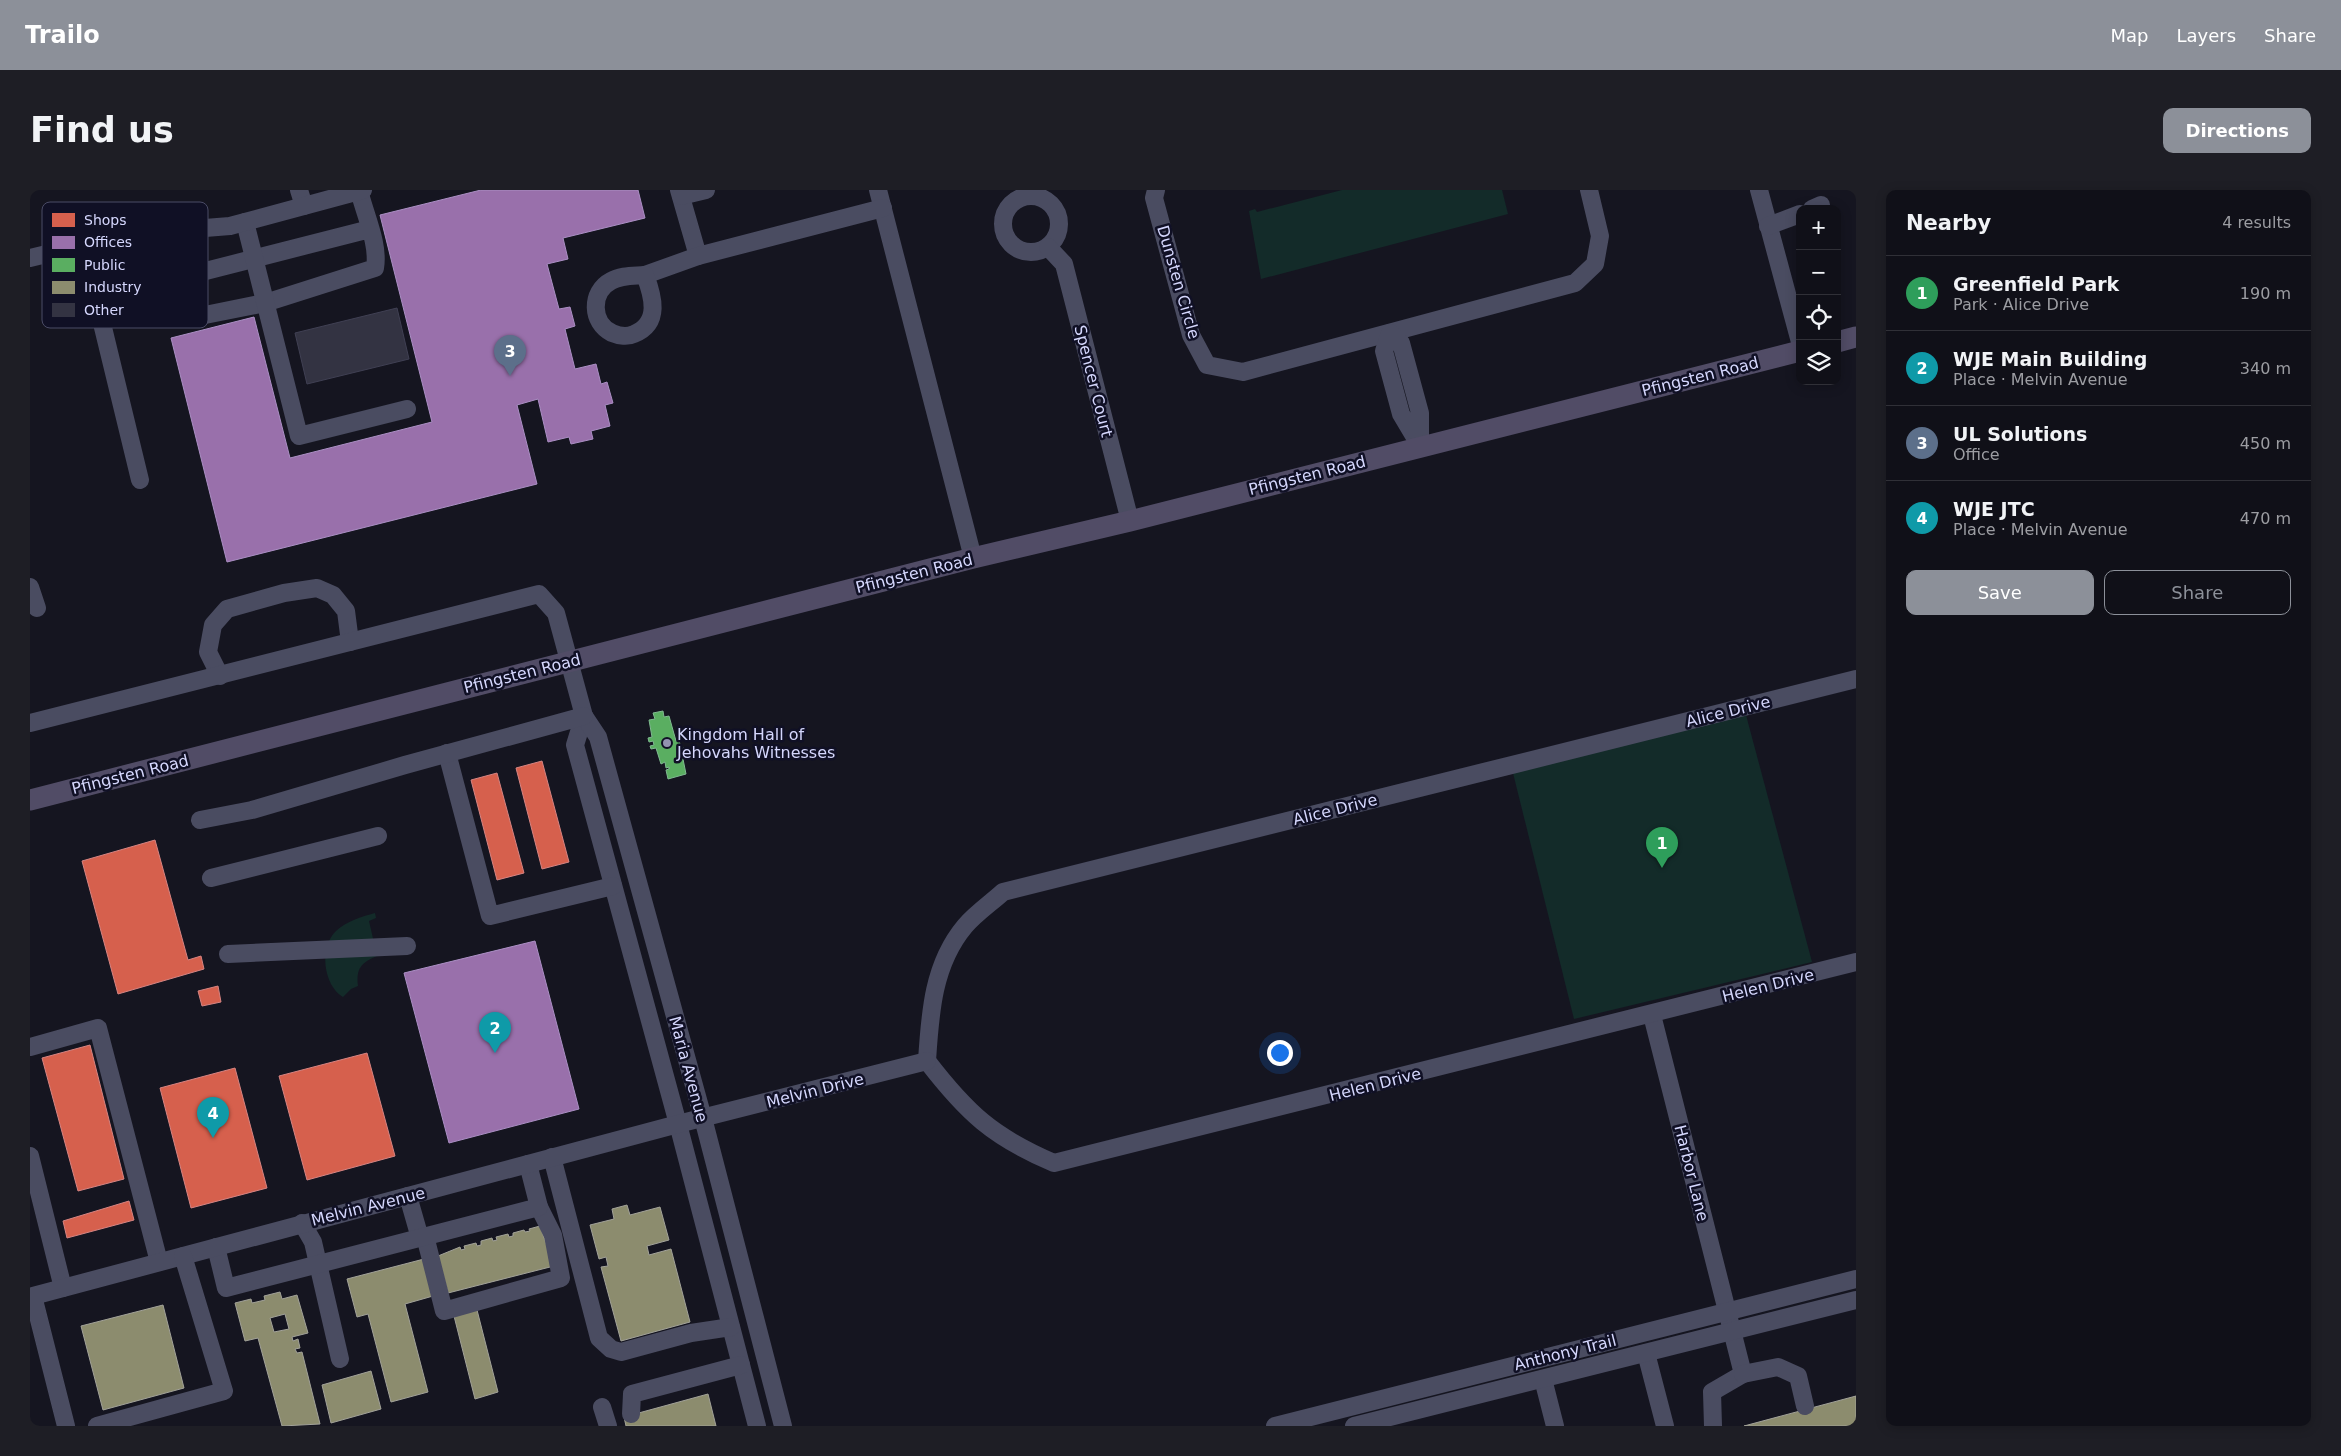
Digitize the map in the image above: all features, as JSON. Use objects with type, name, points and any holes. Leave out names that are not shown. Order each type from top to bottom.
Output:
[{"type":"main road","points":[[1841,341],[1856,337]]},
{"type":"main road","name":"Pfingsten Road","points":[[30,800],[973,558],[1130,521],[1420,446],[1796,353]]},
{"type":"street","points":[[208,228],[230,226],[245,222],[302,198],[362,190],[377,257],[375,268],[265,303],[208,315]]},
{"type":"street","points":[[698,256],[680,193],[706,190]]},
{"type":"street","points":[[878,190],[973,558]]},
{"type":"street","name":"Dunsten Circle","points":[[1156,190],[1154,198],[1191,335],[1207,365],[1243,372],[1574,283],[1595,264],[1600,236],[1589,190]]},
{"type":"street","points":[[1759,190],[1799,340]]},
{"type":"street","points":[[645,275],[698,256],[883,208]]},
{"type":"street","points":[[1768,226],[1796,216]]},
{"type":"street","points":[[245,222],[299,436],[407,408]]},
{"type":"street","points":[[208,270],[370,229]]},
{"type":"street","name":"Spencer Court","points":[[1048,247],[1064,264],[1130,521]]},
{"type":"street","points":[[104,328],[140,480]]},
{"type":"street","points":[[1390,332],[1401,343],[1420,413],[1420,446]]},
{"type":"street","points":[[30,586],[37,608]]},
{"type":"street","points":[[30,722],[220,676],[350,642],[346,611],[333,595],[317,588],[284,593],[227,609],[212,625],[208,652],[220,676]]},
{"type":"street","name":"Maria Avenue","points":[[350,642],[539,594],[556,613],[584,716],[598,736],[703,1118],[784,1426]]},
{"type":"street","name":"Alice Drive","points":[[927,1062],[930,1012],[941,966],[965,925],[1003,892],[1856,679]]},
{"type":"street","points":[[200,820],[252,810],[447,753],[584,716]]},
{"type":"street","name":"Maria Avenue","points":[[584,716],[575,744],[678,1124],[756,1426]]},
{"type":"street","points":[[447,753],[490,916],[613,886]]},
{"type":"street","points":[[211,878],[378,836]]},
{"type":"street","points":[[228,954],[407,946]]},
{"type":"street","name":"Helen Drive","points":[[927,1062],[955,1098],[986,1126],[1020,1149],[1054,1163],[1652,1015],[1856,962]]},
{"type":"street","name":"Harbor Lane","points":[[1652,1015],[1743,1374]]},
{"type":"street","points":[[30,1047],[98,1028],[158,1262]]},
{"type":"street","name":"Melvin Drive","points":[[703,1118],[927,1062]]},
{"type":"street","name":"Melvin Avenue","points":[[36,1332],[33,1296],[703,1118]]},
{"type":"street","points":[[30,1156],[63,1288]]},
{"type":"street","points":[[552,1157],[599,1338],[605,1345],[621,1352],[691,1333],[731,1327]]},
{"type":"street","points":[[408,1196],[423,1237],[444,1312],[561,1278],[553,1235],[539,1207],[528,1164]]},
{"type":"street","points":[[216,1247],[226,1288],[539,1207]]},
{"type":"street","points":[[302,1223],[313,1242],[340,1359]]},
{"type":"street","points":[[97,1426],[224,1391],[184,1256]]},
{"type":"street","name":"Anthony Trail","points":[[1275,1426],[1856,1279]]},
{"type":"street","name":"Anthony Trail","points":[[1354,1426],[1415,1419],[1543,1379],[1856,1300]]},
{"type":"street","points":[[36,1332],[66,1426]]},
{"type":"street","points":[[1646,1353],[1665,1426]]},
{"type":"street","points":[[631,1414],[632,1394],[741,1365]]},
{"type":"street","points":[[1713,1426],[1712,1392],[1743,1374],[1778,1367],[1798,1376],[1805,1406]]},
{"type":"street","points":[[1543,1379],[1555,1426]]},
{"type":"street","points":[[602,1407],[608,1426]]},
{"type":"green space","points":[[1342,190],[1502,190],[1508,214],[1261,279],[1249,211],[1255,209],[1257,212]]},
{"type":"green space","points":[[1746,715],[1812,962],[1574,1019],[1513,773]]},
{"type":"green space","points":[[375,913],[376,918],[369,921],[377,956],[363,964],[359,970],[358,986],[351,989],[343,997],[331,984],[328,975],[325,956],[327,946],[340,928],[354,920]]},
{"type":"building: Shops","points":[[542,761],[569,862],[542,869],[516,768]]},
{"type":"building: Shops","points":[[497,773],[524,873],[497,880],[471,780]]},
{"type":"building: Shops","points":[[155,840],[188,960],[201,956],[204,969],[118,994],[82,861]]},
{"type":"building: Shops","points":[[218,986],[221,1002],[202,1006],[198,991]]},
{"type":"building: Shops","points":[[90,1045],[124,1179],[78,1191],[42,1058]]},
{"type":"building: Shops","points":[[367,1053],[395,1156],[307,1180],[279,1076]]},
{"type":"building: Shops","points":[[235,1068],[267,1188],[191,1208],[160,1088]]},
{"type":"building: Shops","points":[[129,1201],[134,1220],[67,1238],[63,1221]]},
{"type":"building: Offices","points":[[481,190],[638,190],[645,218],[563,238],[568,259],[547,264],[559,309],[570,307],[575,326],[565,329],[575,369],[596,364],[601,384],[607,382],[613,403],[605,405],[610,426],[591,431],[593,439],[571,444],[569,437],[548,442],[538,399],[517,405],[537,484],[227,562],[171,338],[254,317],[290,458],[432,422],[380,215]]},
{"type":"building: Offices","points":[[535,941],[579,1109],[449,1143],[404,973]]},
{"type":"building: Public","name":"Kingdom Hall of Jehovahs Witnesses","points":[[663,711],[664,717],[669,716],[676,741],[679,740],[681,749],[684,748],[686,753],[682,754],[686,774],[668,779],[666,770],[669,767],[666,768],[665,762],[661,764],[656,748],[651,749],[650,746],[654,745],[653,741],[649,742],[648,738],[652,737],[649,720],[655,719],[653,713]]},
{"type":"building: Industry","points":[[627,1205],[630,1215],[660,1207],[669,1240],[647,1246],[649,1255],[671,1249],[690,1322],[621,1341],[601,1267],[608,1266],[606,1257],[599,1259],[590,1225],[614,1219],[612,1209]]},
{"type":"building: Industry","points":[[540,1226],[554,1266],[448,1293],[438,1256],[460,1247],[461,1250],[465,1249],[464,1246],[476,1243],[477,1246],[481,1245],[481,1241],[492,1238],[493,1241],[497,1240],[496,1237],[508,1234],[509,1237],[513,1236],[513,1233],[524,1230],[525,1232],[530,1231],[529,1229]]},
{"type":"building: Industry","points":[[424,1259],[433,1296],[405,1304],[428,1392],[391,1402],[368,1314],[357,1317],[347,1279]]},
{"type":"building: Industry","points":[[280,1292],[282,1299],[297,1295],[308,1333],[292,1337],[293,1341],[298,1339],[300,1348],[295,1349],[297,1353],[302,1352],[320,1424],[282,1426],[258,1338],[245,1341],[235,1303],[251,1299],[252,1303],[265,1300],[264,1296]],"holes":[[[285,1314],[289,1329],[274,1332],[270,1318]]]},
{"type":"building: Industry","points":[[163,1305],[184,1388],[103,1410],[81,1326]]},
{"type":"building: Industry","points":[[477,1310],[498,1392],[475,1399],[454,1316]]},
{"type":"building: Industry","points":[[371,1371],[381,1409],[331,1423],[322,1385]]},
{"type":"building: Industry","points":[[708,1394],[716,1426],[626,1426],[624,1417]]},
{"type":"building: Industry","points":[[1856,1396],[1856,1426],[1744,1426]]},
{"type":"building: Other","points":[[397,308],[409,359],[307,384],[295,333]]},
{"type":"place","name":"UL Solutions","points":[[510,376]]},
{"type":"place","name":"Kingdom Hall of Jehovahs Witnesses","points":[[667,743]]},
{"type":"place","name":"Greenfield Park","points":[[1662,868]]},
{"type":"place","name":"WJE Main Building","points":[[495,1053]]},
{"type":"place","name":"WJE JTC","points":[[213,1138]]}]
